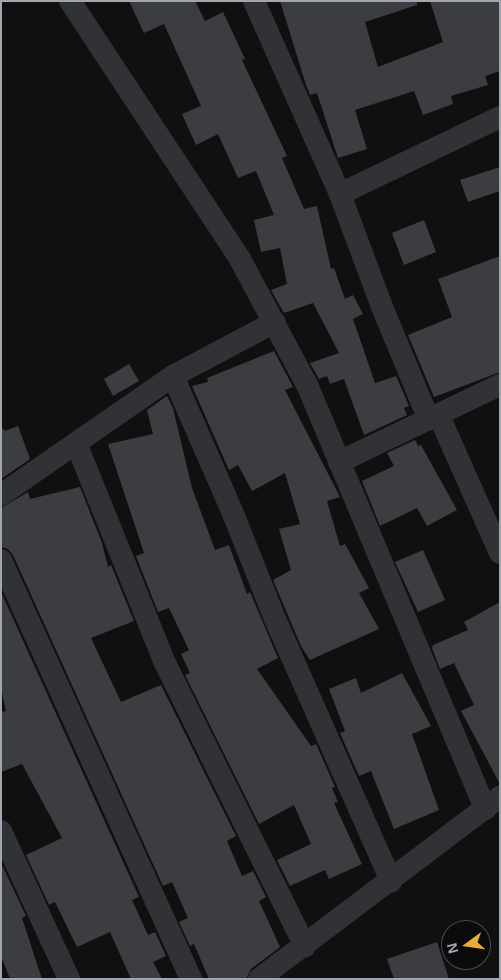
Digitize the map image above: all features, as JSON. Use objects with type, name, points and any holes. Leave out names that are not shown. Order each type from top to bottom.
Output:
[{"type":"street","points":[[70,1],[240,259],[274,322],[308,387],[339,462],[492,803],[259,979]]},
{"type":"street","points":[[254,1],[340,194],[382,306],[500,553]]},
{"type":"street","points":[[340,194],[500,117]]},
{"type":"street","points":[[1,495],[173,376],[274,322]]},
{"type":"street","points":[[173,376],[275,619],[391,881]]},
{"type":"street","points":[[339,462],[500,385]]},
{"type":"street","points":[[76,443],[164,663],[305,946]]},
{"type":"street","points":[[1,560],[191,979]]},
{"type":"street","points":[[1,830],[69,979]]},
{"type":"building","points":[[129,1],[195,1],[205,21],[223,12],[245,59],[242,60],[287,156],[282,158],[304,209],[317,206],[331,269],[334,268],[345,299],[353,295],[363,314],[353,319],[375,383],[396,376],[409,406],[404,408],[407,415],[364,435],[344,379],[330,384],[327,376],[319,379],[310,363],[339,353],[313,303],[284,313],[271,290],[287,284],[280,248],[261,252],[254,220],[274,215],[256,171],[238,178],[218,134],[196,145],[182,114],[201,106],[164,24],[144,33]]},
{"type":"building","points":[[280,1],[417,1],[417,5],[365,22],[378,67],[443,42],[430,1],[500,1],[500,71],[485,76],[488,85],[451,96],[453,104],[423,115],[414,91],[355,110],[367,149],[338,158],[317,93],[310,95],[306,85]]},
{"type":"building","points":[[500,167],[500,191],[468,202],[460,180]]},
{"type":"building","points":[[424,220],[436,252],[404,265],[392,233]]},
{"type":"building","points":[[500,256],[500,372],[434,397],[408,335],[452,317],[438,279]]},
{"type":"building","points":[[274,351],[293,387],[285,390],[340,497],[327,501],[340,546],[345,544],[369,588],[359,593],[379,629],[310,660],[301,646],[273,580],[291,570],[279,529],[300,524],[285,473],[252,491],[238,465],[229,470],[192,386],[208,382],[207,378]]},
{"type":"building","points":[[129,364],[139,381],[113,396],[104,379]]},
{"type":"building","points":[[167,396],[173,408],[192,488],[215,550],[229,545],[247,594],[250,592],[278,658],[257,669],[311,746],[316,744],[335,787],[332,788],[338,802],[334,803],[362,864],[329,879],[325,870],[290,886],[277,860],[311,844],[294,805],[259,824],[185,675],[190,673],[181,654],[189,650],[169,608],[158,612],[136,556],[144,553],[108,444],[153,434],[147,410]]},
{"type":"building","points":[[18,426],[30,459],[1,479],[1,427],[5,431]]},
{"type":"building","points":[[415,440],[418,446],[421,445],[457,510],[427,526],[417,508],[380,526],[362,481],[394,466],[387,453]]},
{"type":"building","points":[[80,487],[102,543],[108,567],[111,565],[134,621],[91,638],[121,702],[161,685],[236,836],[227,841],[242,876],[253,871],[266,897],[259,901],[280,947],[251,969],[246,979],[209,979],[194,944],[190,946],[179,922],[188,918],[172,882],[163,886],[13,555],[8,549],[1,547],[1,508],[28,492],[30,499]]},
{"type":"building","points":[[423,550],[445,600],[418,612],[395,562]]},
{"type":"building","points":[[1,592],[139,897],[132,900],[148,935],[155,932],[166,956],[153,962],[162,979],[131,979],[110,932],[77,947],[55,902],[49,905],[26,855],[62,838],[22,764],[1,772],[1,712],[6,711],[1,688]]},
{"type":"building","points":[[500,602],[500,784],[461,711],[474,705],[454,663],[440,669],[432,648],[433,645],[468,630],[464,622]]},
{"type":"building","points":[[402,673],[431,726],[412,734],[439,810],[394,829],[371,771],[359,776],[340,733],[345,731],[329,689],[356,678],[361,693]]},
{"type":"building","points":[[1,867],[3,867],[26,916],[22,918],[42,979],[10,979],[1,956]]},
{"type":"building","points":[[437,942],[441,954],[441,970],[446,970],[449,979],[394,979],[387,959]]}]
